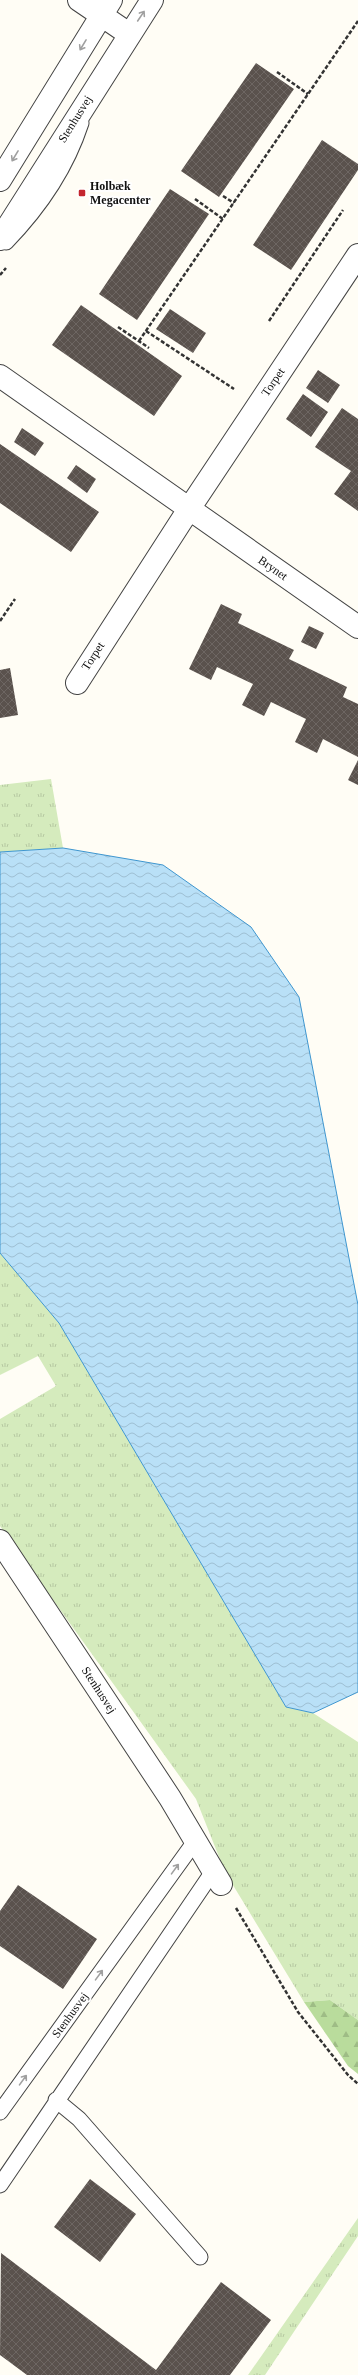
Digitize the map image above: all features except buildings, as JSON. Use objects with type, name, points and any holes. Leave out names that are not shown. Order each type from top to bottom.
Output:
[{"type":"street","points":[[79,0],[106,8],[129,34]]},
{"type":"street","name":"Stenhusvej","points":[[0,239],[152,0]]},
{"type":"street","points":[[0,180],[106,8]]},
{"type":"street","name":"Torpet","points":[[77,683],[188,509],[358,255]]},
{"type":"street","points":[[0,376],[188,509]]},
{"type":"street","name":"Brynet","points":[[188,509],[358,626]]},
{"type":"street","name":"Stenhusvej","points":[[0,1541],[196,1840],[218,1877]]},
{"type":"lane","points":[[0,248],[30,217],[71,154],[90,96]]},
{"type":"lane","name":"Stenhusvej","points":[[0,2112],[196,1840]]},
{"type":"lane","points":[[0,2185],[56,2100],[218,1877]]},
{"type":"lane","points":[[56,2100],[79,2119],[200,2257]]},
{"type":"path","points":[[139,341],[358,21]]},
{"type":"path","points":[[277,72],[308,94]]},
{"type":"path","points":[[223,196],[234,203]]},
{"type":"path","points":[[195,199],[223,219]]},
{"type":"path","points":[[269,321],[343,210]]},
{"type":"path","points":[[118,326],[149,348]]},
{"type":"path","points":[[146,330],[258,405]]},
{"type":"path","points":[[0,620],[14,599]]},
{"type":"path","points":[[218,1877],[298,2012],[348,2075],[358,2084]]},
{"type":"green space","points":[[51,779],[63,848],[0,852],[0,785]]},
{"type":"green space","points":[[0,1253],[59,1323],[286,1707],[313,1713],[358,1742],[358,2020],[330,2000],[304,2002],[225,1872],[196,1799],[0,1526],[0,1419],[56,1386],[38,1356],[0,1375]]},
{"type":"green space","points":[[330,2000],[358,2020],[358,2074],[348,2066],[304,2002]]},
{"type":"green space","points":[[358,2218],[358,2236],[265,2375],[248,2375]]},
{"type":"water","points":[[63,848],[163,865],[251,927],[299,997],[358,1305],[358,1692],[313,1713],[286,1707],[59,1323],[0,1253],[0,852]]},
{"type":"place","name":"Holbæk Megacenter","points":[[82,193]]}]
